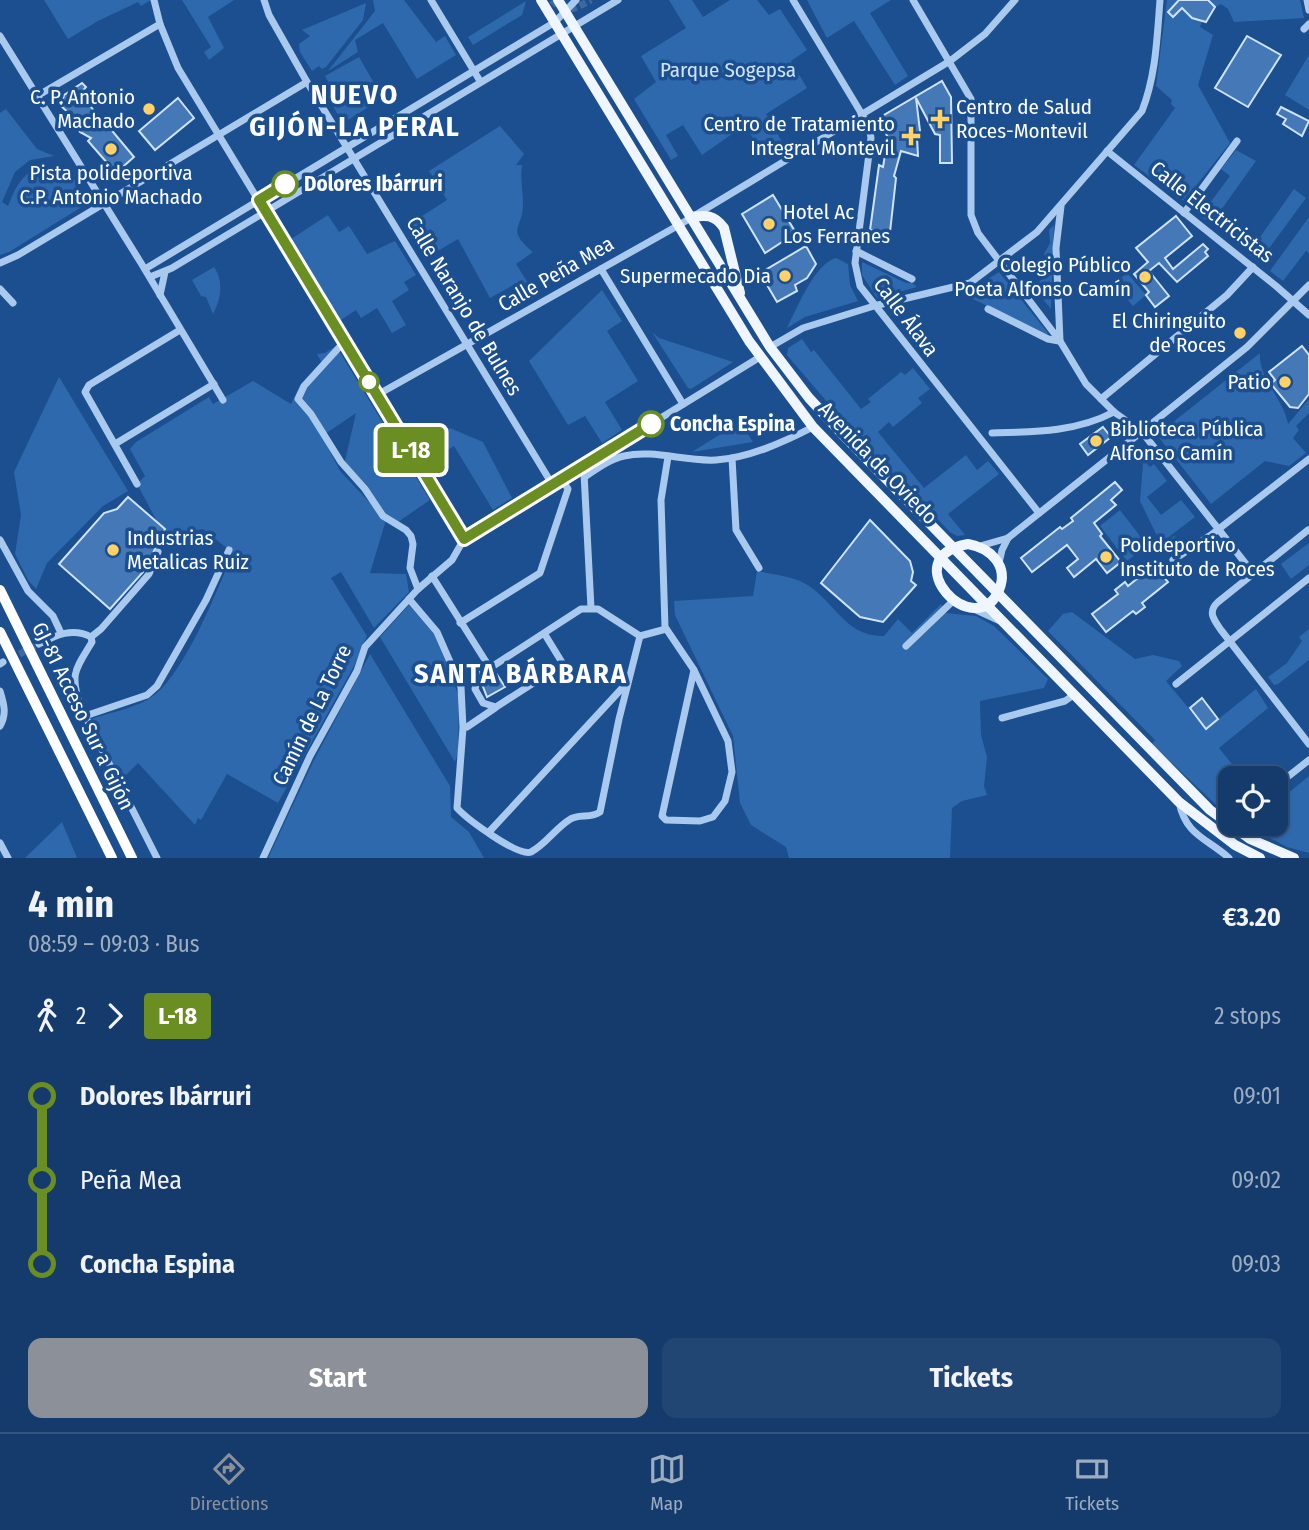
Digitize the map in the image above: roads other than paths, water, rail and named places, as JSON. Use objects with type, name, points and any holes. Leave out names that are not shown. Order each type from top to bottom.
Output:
[{"type":"highway","name":"GJ-81 Acceso Sur a Gijón","points":[[0,590],[132,858]]},
{"type":"highway","points":[[0,632],[112,858]]},
{"type":"main road","name":"Avenida de Oviedo","points":[[541,0],[760,357],[813,427],[1179,802],[1235,845],[1260,858]]},
{"type":"main road","name":"Avenida de Oviedo","points":[[558,0],[770,347],[809,398],[1210,810],[1250,839],[1294,858]]},
{"type":"main road","name":"Avenida de Oviedo","points":[[690,217],[711,216],[718,219],[724,228],[743,303]]},
{"type":"main road","points":[[1002,582],[998,593],[987,604],[967,607],[953,601],[940,586],[937,576],[941,557],[952,547],[968,544],[980,546],[999,563],[1009,606]]},
{"type":"street","points":[[154,0],[160,24],[178,68],[464,539],[760,357]]},
{"type":"street","name":"Calle Naranjo de Bulnes","points":[[264,0],[269,15],[307,82],[552,484]]},
{"type":"street","points":[[431,0],[480,81]]},
{"type":"street","points":[[145,269],[555,22],[576,0]]},
{"type":"street","points":[[150,277],[165,272],[618,0]]},
{"type":"street","name":"Calle Álava","points":[[793,0],[863,113],[871,138],[856,251],[856,278],[874,306],[1039,513]]},
{"type":"street","points":[[913,0],[971,99],[973,223],[1060,341],[1076,370],[1114,412],[1142,432],[1254,573]]},
{"type":"street","name":"Calle Peña Mea","points":[[377,395],[678,225],[950,61],[985,34],[1015,0]]},
{"type":"street","points":[[770,347],[803,328],[874,306],[970,283],[1037,232],[1136,119],[1150,90],[1160,0]]},
{"type":"street","points":[[1307,0],[1309,10]]},
{"type":"street","points":[[37,96],[160,24]]},
{"type":"street","points":[[0,36],[223,400]]},
{"type":"street","points":[[0,263],[18,256],[307,82]]},
{"type":"street","points":[[1184,212],[1237,141]]},
{"type":"street","name":"Calle Electricistas","points":[[1107,151],[1309,315]]},
{"type":"street","points":[[1060,341],[1056,248],[1061,203]]},
{"type":"street","points":[[856,251],[912,279]]},
{"type":"street","points":[[1101,399],[1227,295],[1253,267]]},
{"type":"street","points":[[601,269],[683,404]]},
{"type":"street","points":[[160,296],[165,272]]},
{"type":"street","points":[[980,546],[1008,538],[1142,432],[1247,347],[1295,302],[1309,285]]},
{"type":"street","points":[[0,289],[13,303]]},
{"type":"street","points":[[988,309],[1048,339],[1060,341]]},
{"type":"street","points":[[137,484],[85,393],[89,385],[180,330]]},
{"type":"street","points":[[344,342],[304,386],[298,399],[311,414],[341,462],[365,489],[383,516],[411,536],[413,544],[410,568],[418,589]]},
{"type":"street","points":[[115,444],[214,384]]},
{"type":"street","points":[[992,433],[1048,431],[1083,426],[1114,412]]},
{"type":"street","points":[[586,476],[623,456],[705,460],[732,458],[793,438],[813,427]]},
{"type":"street","points":[[668,457],[661,500],[666,629],[694,670],[731,752],[729,789],[721,807],[709,819],[662,819],[694,670]]},
{"type":"street","points":[[732,458],[736,530],[759,568]]},
{"type":"street","points":[[1173,560],[1219,529],[1309,459]]},
{"type":"street","points":[[580,467],[586,476],[591,608]]},
{"type":"street","points":[[460,623],[540,573],[568,489],[562,479]]},
{"type":"street","points":[[1308,530],[1213,607],[1213,618],[1309,744]]},
{"type":"street","points":[[999,563],[1008,538]]},
{"type":"street","name":"Camín de La Torre","points":[[263,858],[320,735],[358,671],[365,647],[418,589],[452,560],[464,539]]},
{"type":"street","points":[[0,540],[28,591],[53,616],[61,633]]},
{"type":"street","points":[[927,542],[937,576]]},
{"type":"street","points":[[85,716],[147,695],[157,686],[206,600],[229,550]]},
{"type":"street","points":[[91,637],[149,574],[158,552]]},
{"type":"street","points":[[432,576],[490,668]]},
{"type":"street","points":[[1176,684],[1309,578]]},
{"type":"street","points":[[409,599],[437,632],[461,687],[463,728],[456,805],[460,812],[511,847],[528,853],[570,819],[600,812],[640,636]]},
{"type":"street","points":[[905,646],[953,601]]},
{"type":"street","points":[[967,607],[984,612],[1008,627]]},
{"type":"street","points":[[496,707],[483,703],[475,689],[478,676],[581,609],[598,609],[640,636],[666,629]]},
{"type":"street","points":[[39,644],[61,633],[81,633],[91,637]]},
{"type":"street","points":[[467,727],[563,664],[544,633]]},
{"type":"street","points":[[91,637],[92,642],[74,670],[74,684],[85,716],[157,858]]},
{"type":"street","points":[[489,832],[628,682]]},
{"type":"street","points":[[0,691],[5,718],[0,726]]},
{"type":"street","points":[[1002,718],[1065,701],[1075,694]]},
{"type":"street","points":[[1288,777],[1309,760]]},
{"type":"street","points":[[1179,802],[1183,821],[1209,845],[1229,858]]},
{"type":"street","points":[[0,843],[8,858]]},
{"type":"tunnel","points":[[552,0],[566,9],[575,8],[591,0]]},
{"type":"tunnel","points":[[10,659],[39,644]]},
{"type":"place","name":"C. P. Antonio Machado","points":[[149,109]]},
{"type":"place","name":"Centro de Salud Roces-Montevil","points":[[940,119]]},
{"type":"place","name":"Centro de Tratamiento Integral Montevil","points":[[911,136]]},
{"type":"place","name":"Pista polideportiva C.P. Antonio Machado","points":[[111,149]]},
{"type":"place","name":"Dolores Ibárruri","points":[[285,184]]},
{"type":"place","name":"Hotel Ac Los Ferranes","points":[[769,224]]},
{"type":"place","name":"Supermecado Dia","points":[[785,276]]},
{"type":"place","name":"Colegio Público Poeta Alfonso Camín","points":[[1145,277]]},
{"type":"place","name":"El Chiringuito de Roces","points":[[1240,333]]},
{"type":"place","name":"Patio","points":[[1285,382]]},
{"type":"place","name":"Concha Espina","points":[[651,424]]},
{"type":"place","name":"Biblioteca Pública Alfonso Camín","points":[[1096,441]]},
{"type":"place","name":"Industrias Metalicas Ruiz","points":[[113,550]]},
{"type":"place","name":"Polideportivo Instituto de Roces","points":[[1106,557]]},
{"type":"district","name":"NUEVO GIJÓN-LA PERAL","points":[[355,110]]},
{"type":"district","name":"SANTA BÁRBARA","points":[[521,673]]},
{"type":"park label","name":"Parque Sogepsa","points":[[728,70]]}]
